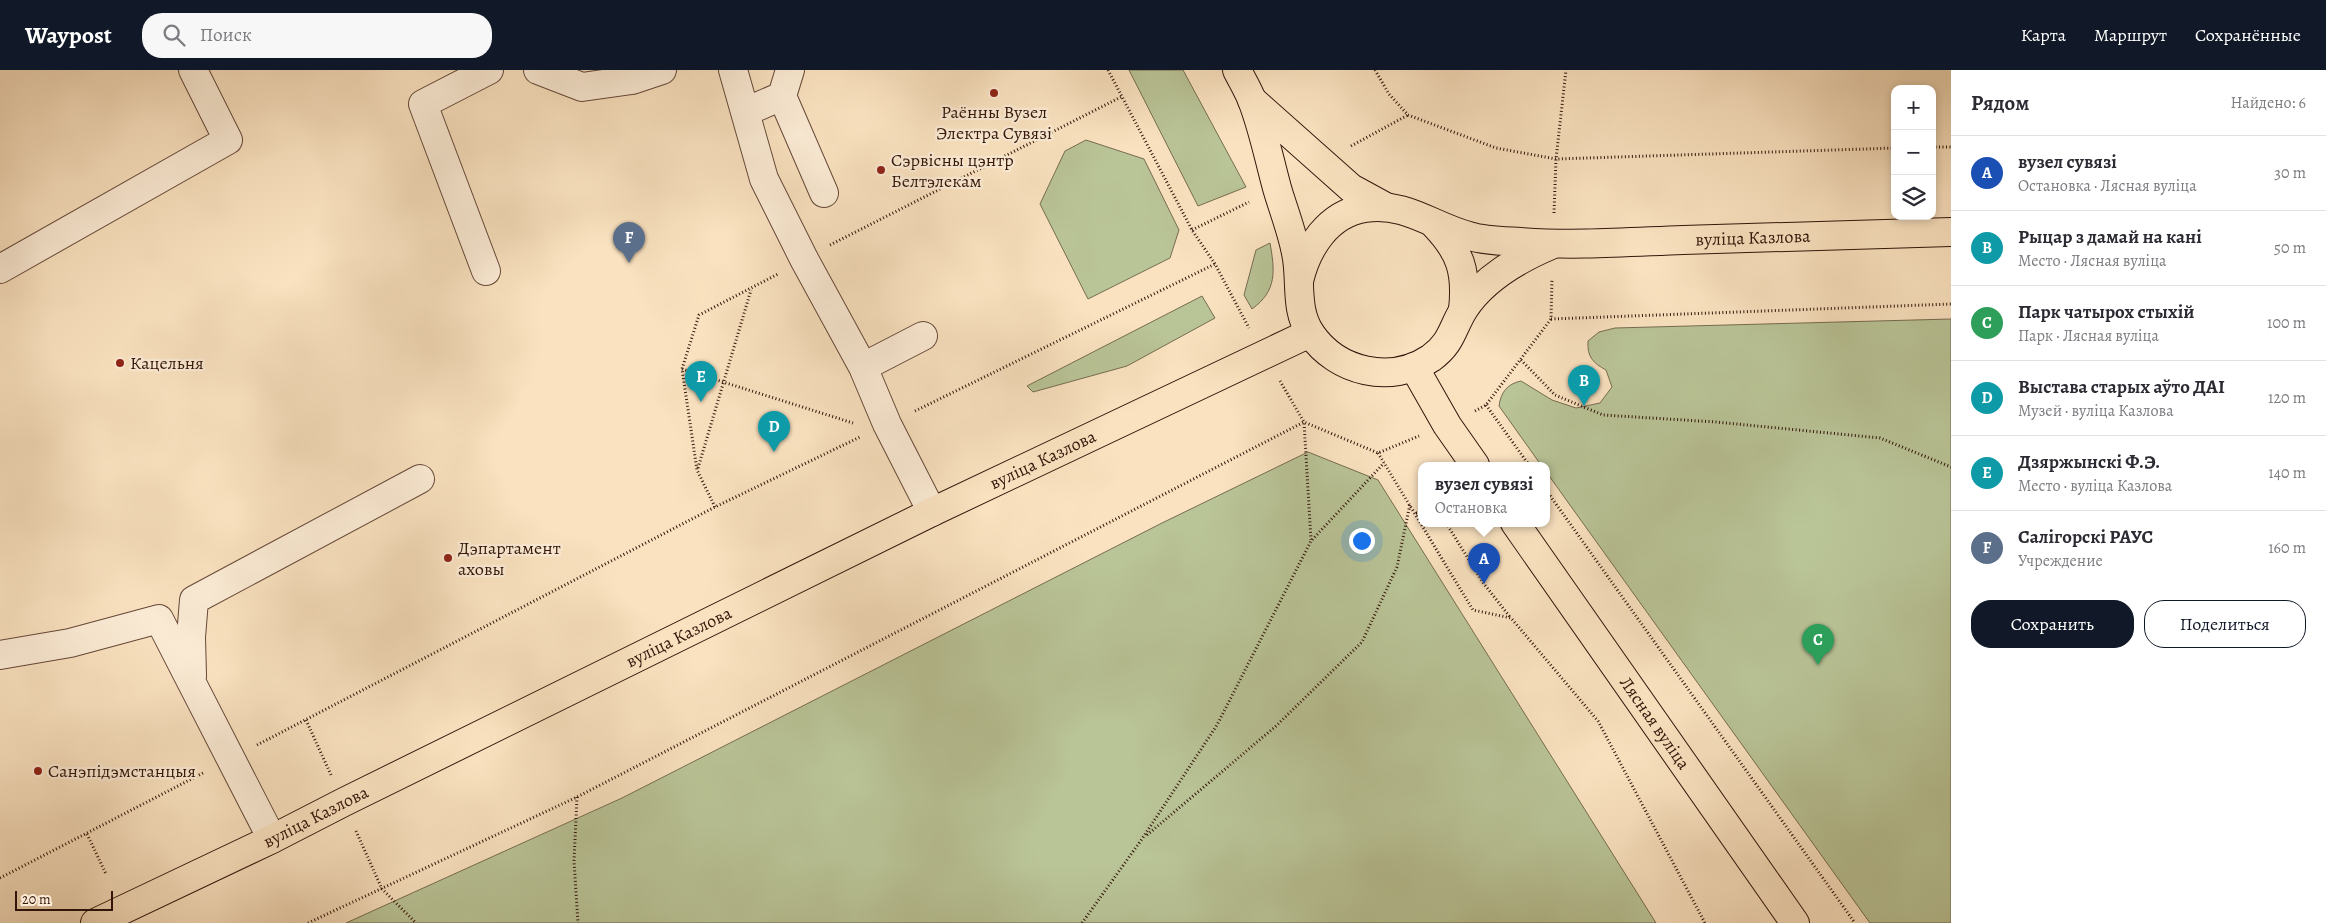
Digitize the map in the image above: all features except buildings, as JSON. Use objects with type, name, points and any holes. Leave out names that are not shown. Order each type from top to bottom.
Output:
[{"type":"main road","points":[[1236,70],[1252,100],[1297,254],[1299,299],[1303,316],[1310,333],[1325,351],[1345,364],[1367,372],[1391,373],[1414,367],[1431,358],[1445,345],[1456,328],[1464,310],[1491,280],[1513,264],[1552,244]]},
{"type":"main road","points":[[1252,100],[1351,188],[1384,206]]},
{"type":"main road","points":[[1299,281],[1303,261],[1310,248],[1327,227],[1344,216],[1363,208],[1384,206],[1401,208],[1418,214],[1433,223],[1450,241],[1462,262],[1466,286],[1464,310]]},
{"type":"main road","name":"вуліца Казлова","points":[[1433,223],[1480,239],[1552,244],[1951,232]]},
{"type":"main road","name":"вуліца Казлова","points":[[95,923],[272,839],[932,512],[1310,333]]},
{"type":"main road","points":[[1414,367],[1447,425],[1473,462]]},
{"type":"main road","name":"Лясная вуліца","points":[[1518,527],[1795,923]]},
{"type":"lane","points":[[0,269],[228,140],[193,70]]},
{"type":"lane","points":[[486,271],[423,104],[488,70]]},
{"type":"lane","points":[[538,70],[582,87],[632,80],[662,70]]},
{"type":"lane","points":[[733,70],[764,180],[804,259],[863,367],[881,427],[932,512]]},
{"type":"lane","points":[[790,70],[782,96],[824,193]]},
{"type":"lane","points":[[745,112],[782,96]]},
{"type":"lane","points":[[863,367],[922,336]]},
{"type":"lane","points":[[192,683],[191,637],[194,600],[420,479]]},
{"type":"lane","points":[[0,655],[70,643],[159,619],[272,839]]},
{"type":"path","points":[[0,878],[715,507],[1215,264],[1192,230],[1108,70]]},
{"type":"path","points":[[1375,70],[1389,94],[1408,114],[1496,148],[1556,159],[1891,148]]},
{"type":"path","points":[[1378,453],[1447,425],[1486,405],[1551,319],[1556,159],[1566,70]]},
{"type":"path","points":[[1936,147],[1951,147]]},
{"type":"path","points":[[697,470],[751,289]]},
{"type":"path","points":[[1551,319],[1951,304]]},
{"type":"path","points":[[1521,360],[1555,395],[1603,415],[1716,422],[1880,438],[1951,467]]},
{"type":"path","points":[[682,369],[881,427]]},
{"type":"path","points":[[1486,405],[1527,462]]},
{"type":"path","points":[[1304,422],[1378,453],[1418,517]]},
{"type":"path","points":[[1304,422],[1311,541]]},
{"type":"path","points":[[308,923],[577,797],[1304,422]]},
{"type":"path","points":[[1082,923],[1142,839],[1217,725],[1311,541],[1384,463]]},
{"type":"path","points":[[1550,496],[1855,923]]},
{"type":"path","points":[[1142,839],[1276,726],[1362,642],[1397,567],[1410,504]]},
{"type":"path","points":[[1424,527],[1473,610],[1511,618]]},
{"type":"path","points":[[1448,527],[1484,584],[1598,721],[1706,923]]},
{"type":"path","points":[[577,797],[574,861],[578,923]]},
{"type":"path","points":[[87,834],[106,874]]},
{"type":"path","points":[[382,889],[416,923]]},
{"type":"green space","points":[[1129,70],[1183,70],[1246,187],[1198,206]]},
{"type":"green space","points":[[1086,140],[1144,159],[1179,230],[1170,258],[1088,299],[1040,204],[1065,151]]},
{"type":"green space","points":[[1270,243],[1273,271],[1270,288],[1260,302],[1252,309],[1244,295],[1256,250]]},
{"type":"green space","points":[[1202,296],[1215,318],[1127,366],[1033,392],[1027,386]]},
{"type":"green space","points":[[1951,319],[1951,923],[1870,923],[1550,477],[1550,462],[1539,462],[1499,406],[1505,389],[1521,381],[1552,400],[1576,408],[1600,403],[1612,387],[1606,370],[1592,359],[1588,341],[1599,332],[1615,328]]},
{"type":"green space","points":[[1308,452],[1378,480],[1656,923],[346,923],[622,798],[1162,523]]},
{"type":"place","name":"Раённы Вузел Электра Сувязі","points":[[994,93]]},
{"type":"place","name":"Сэрвісны цэнтр Белтэлекам","points":[[881,170]]},
{"type":"place","name":"Салігорскі РАУС","points":[[629,263]]},
{"type":"place","name":"Кацельня","points":[[120,363]]},
{"type":"place","name":"Дзяржынскі Ф.Э.","points":[[701,402]]},
{"type":"place","name":"Рыцар з дамай на кані","points":[[1584,406]]},
{"type":"place","name":"Выстава старых аўто ДАІ","points":[[774,452]]},
{"type":"place","name":"Дэпартамент аховы","points":[[448,558]]},
{"type":"place","name":"вузел сувязі","points":[[1484,584]]},
{"type":"place","name":"Парк чатырох стыхій","points":[[1818,665]]},
{"type":"place","name":"Санэпідэмстанцыя","points":[[38,771]]}]
